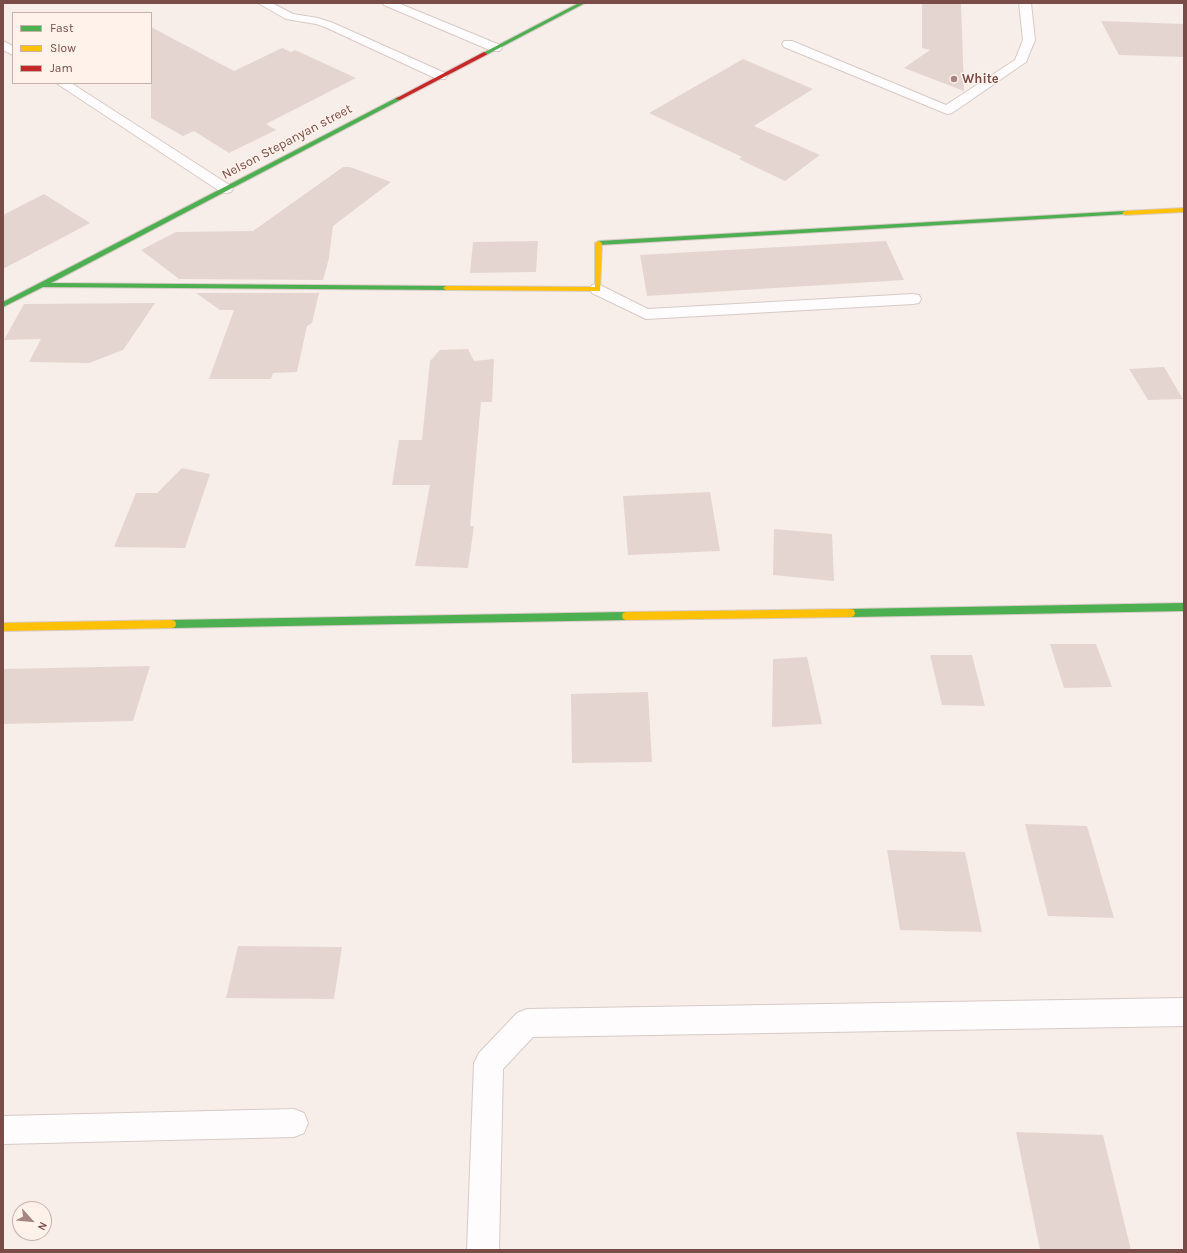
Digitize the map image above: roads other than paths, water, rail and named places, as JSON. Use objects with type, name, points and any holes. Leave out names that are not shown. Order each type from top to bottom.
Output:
[{"type":"street","name":"Nelson Stepanyan street","points":[[3,305],[583,3]]},
{"type":"street","points":[[43,285],[598,289],[598,243],[1184,210]]},
{"type":"street","points":[[3,627],[1184,607]]},
{"type":"street","points":[[483,1250],[490,1063],[527,1023],[1184,1012]]},
{"type":"lane","points":[[264,3],[290,17],[329,25],[441,76]]},
{"type":"lane","points":[[388,3],[496,48]]},
{"type":"lane","points":[[788,44],[947,110],[1020,62],[1029,40],[1025,3]]},
{"type":"lane","points":[[3,45],[12,51]]},
{"type":"lane","points":[[64,84],[226,189]]},
{"type":"lane","points":[[598,289],[646,314],[913,298]]},
{"type":"lane","points":[[3,1130],[294,1123]]},
{"type":"place","name":"White","points":[[954,79]]}]
